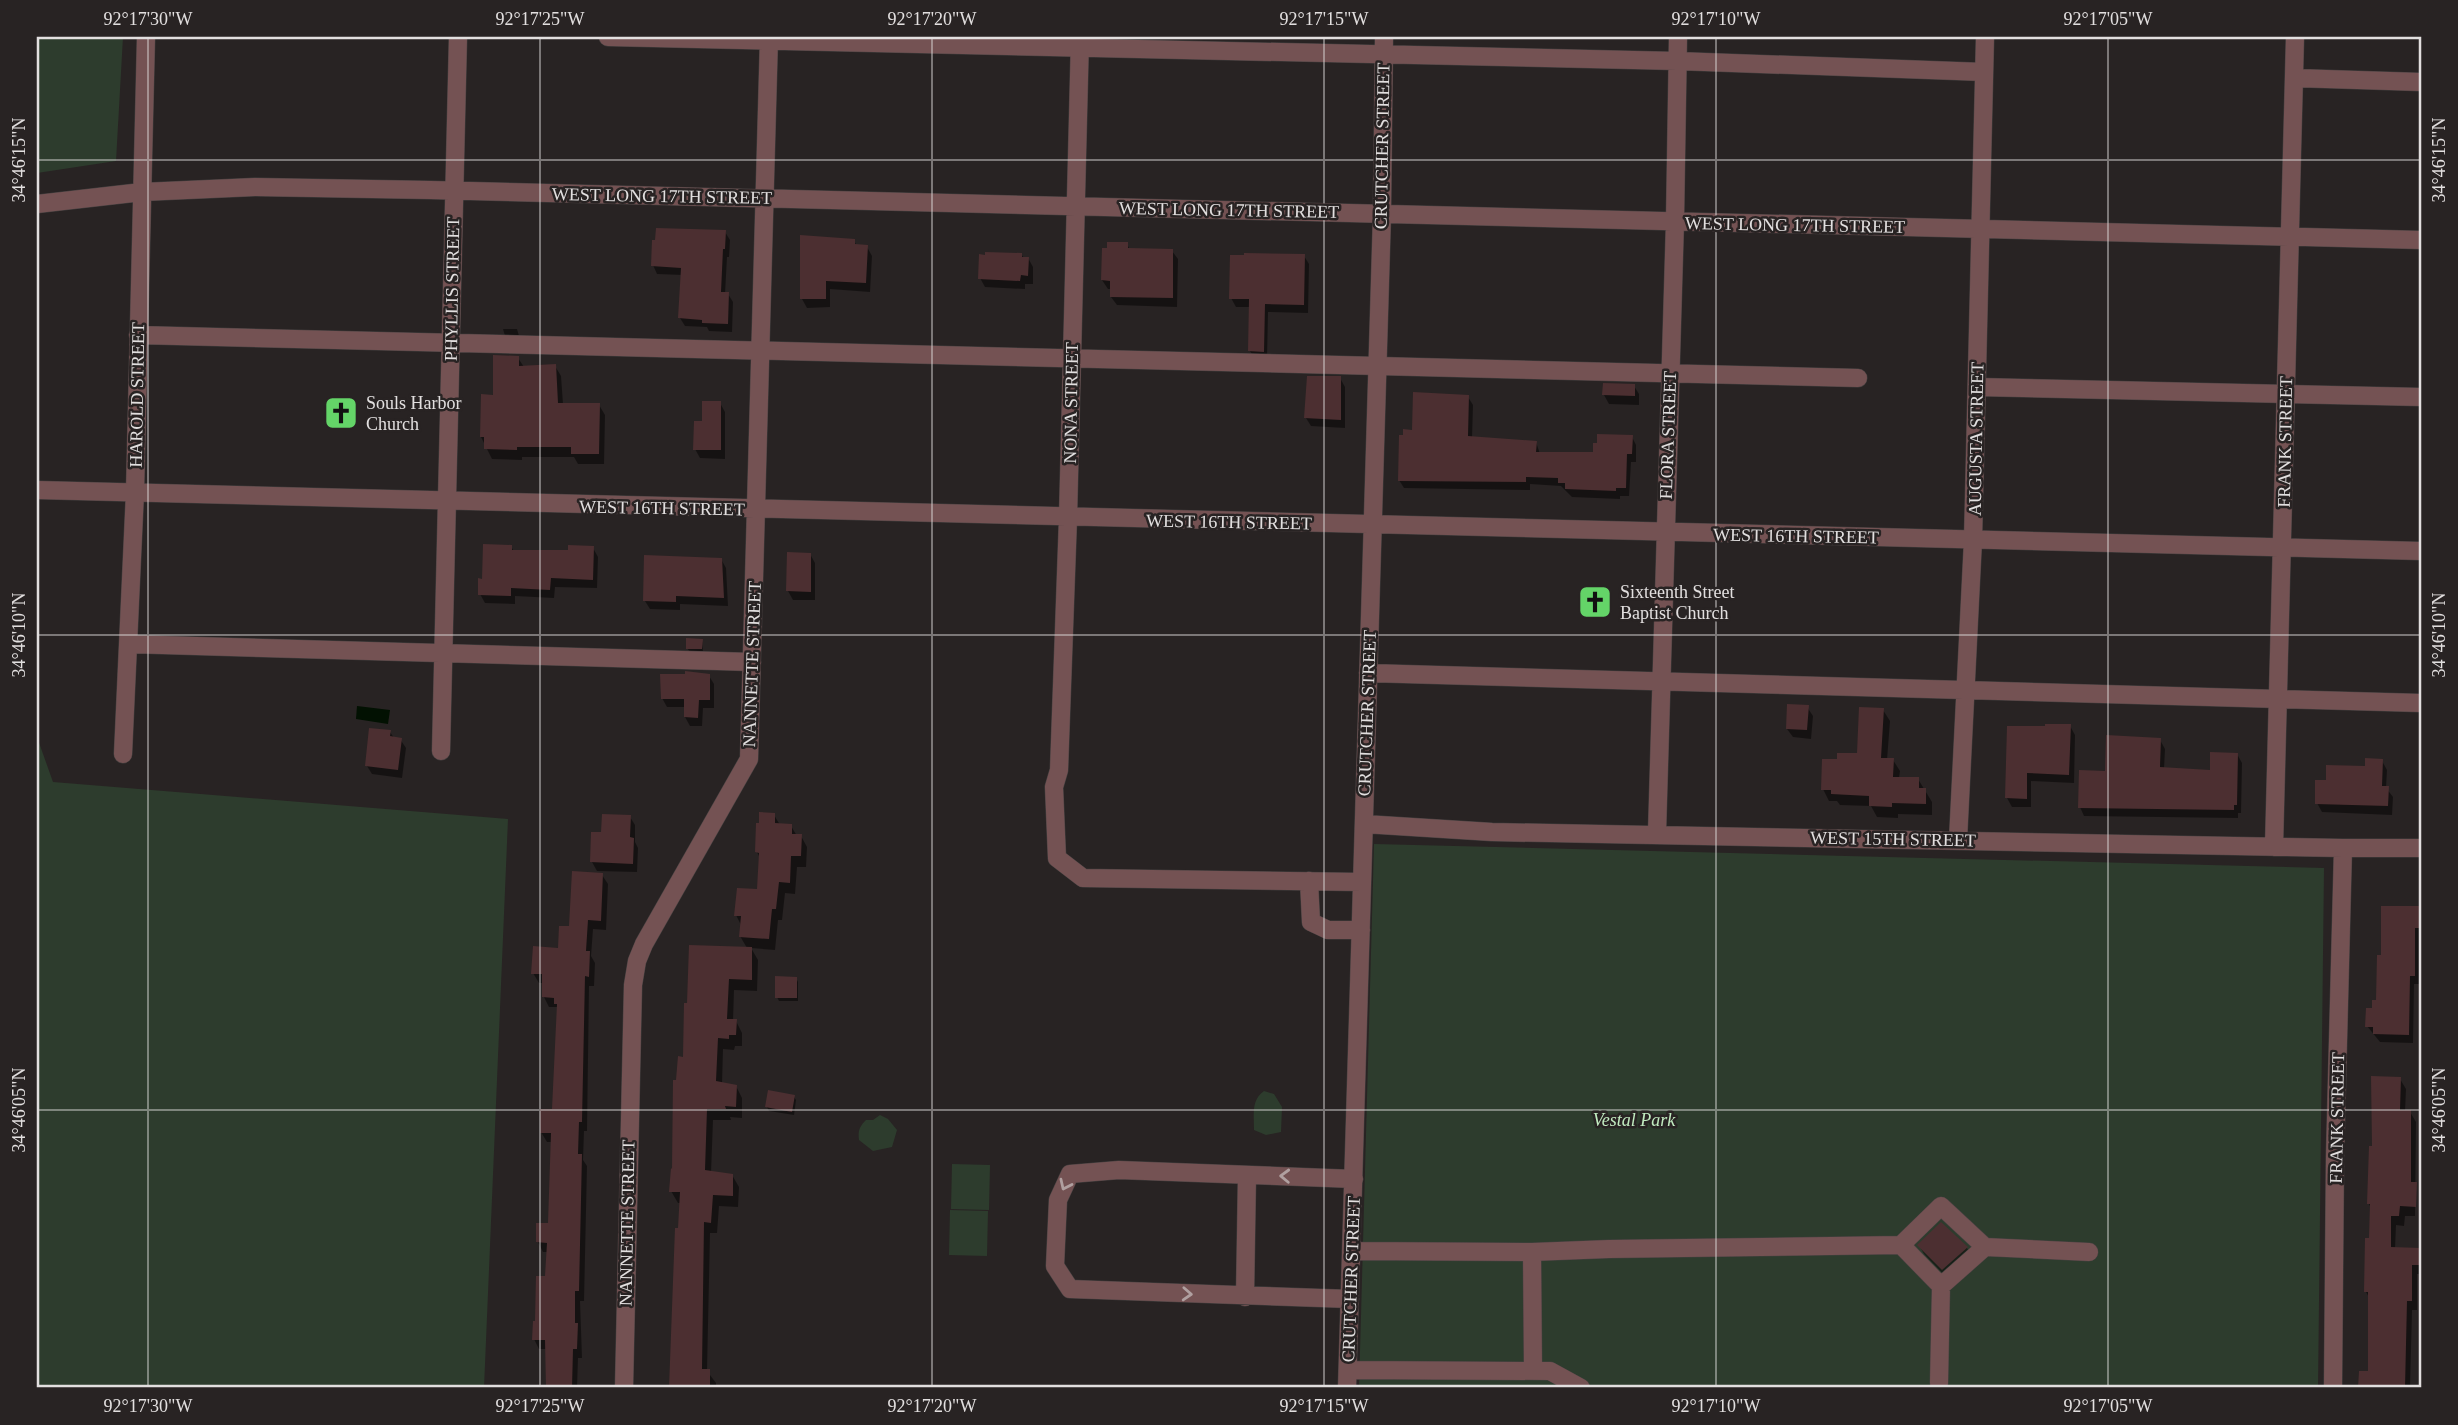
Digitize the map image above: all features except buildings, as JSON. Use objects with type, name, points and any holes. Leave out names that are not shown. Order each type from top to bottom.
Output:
[{"type":"street","name":"HAROLD STREET","points":[[123,754],[135,492],[146,37]]},
{"type":"street","name":"PHYLLIS STREET","points":[[441,751],[458,37]]},
{"type":"street","points":[[608,37],[1383,46],[1677,61],[1984,72]]},
{"type":"street","name":"FLORA STREET","points":[[1657,833],[1678,37]]},
{"type":"street","name":"AUGUSTA STREET","points":[[1958,840],[1973,540],[1985,37]]},
{"type":"street","name":"FRANK STREET","points":[[2274,847],[2295,37]]},
{"type":"street","name":"NANNETTE STREET","points":[[624,1388],[633,985],[637,961],[644,944],[749,760],[769,39]]},
{"type":"street","name":"NONA STREET","points":[[1080,42],[1068,518],[1059,770],[1054,788],[1057,858],[1083,878],[1309,881]]},
{"type":"street","name":"CRUTCHER STREET","points":[[1347,1388],[1378,366],[1383,46]]},
{"type":"street","points":[[2294,78],[2421,82]]},
{"type":"street","name":"WEST LONG 17TH STREET","points":[[37,204],[142,192],[255,187],[2421,240]]},
{"type":"street","points":[[138,335],[1858,378]]},
{"type":"street","points":[[1977,387],[2421,397]]},
{"type":"street","name":"WEST 16TH STREET","points":[[37,490],[447,503],[2421,551]]},
{"type":"street","points":[[128,644],[752,662]]},
{"type":"street","points":[[1368,673],[2421,703]]},
{"type":"street","name":"WEST 15TH STREET","points":[[1364,824],[1492,832],[2421,848]]},
{"type":"street","name":"FRANK STREET","points":[[2333,1388],[2335,1157],[2343,848]]},
{"type":"street","points":[[1361,930],[1328,930],[1311,922],[1309,881],[1362,882]]},
{"type":"street","points":[[1350,1299],[1070,1289],[1055,1266],[1058,1200],[1070,1174],[1119,1170],[1353,1179]]},
{"type":"street","points":[[1245,1297],[1247,1175]]},
{"type":"street","points":[[1351,1251],[1532,1252],[1901,1245],[1941,1206],[1985,1247],[2089,1252]]},
{"type":"street","points":[[1901,1245],[1941,1286],[1939,1383]]},
{"type":"street","points":[[1941,1286],[1985,1247]]},
{"type":"street","points":[[1532,1252],[1533,1369]]},
{"type":"street","points":[[1348,1370],[1533,1369],[1550,1371],[1581,1388]]},
{"type":"green space","points":[[37,37],[123,37],[116,161],[37,173]]},
{"type":"green space","points":[[37,737],[53,782],[508,819],[484,1388],[37,1388]]},
{"type":"green space","name":"Vestal Park","points":[[1374,844],[2324,868],[2318,1388],[1359,1388]]},
{"type":"green space","points":[[1264,1091],[1274,1094],[1282,1107],[1281,1132],[1266,1135],[1254,1130],[1255,1103]]},
{"type":"green space","points":[[880,1115],[888,1119],[897,1130],[892,1147],[873,1151],[859,1140],[859,1132],[866,1120],[873,1120]]},
{"type":"green space","points":[[952,1164],[990,1165],[989,1210],[951,1209]]},
{"type":"green space","points":[[950,1210],[988,1211],[987,1256],[949,1255]]},
{"type":"shaded area","points":[[357,706],[390,710],[388,724],[356,719]]},
{"type":"place","name":"Souls Harbor Church","points":[[341,413]]},
{"type":"place","name":"Sixteenth Street Baptist Church","points":[[1595,602]]}]
